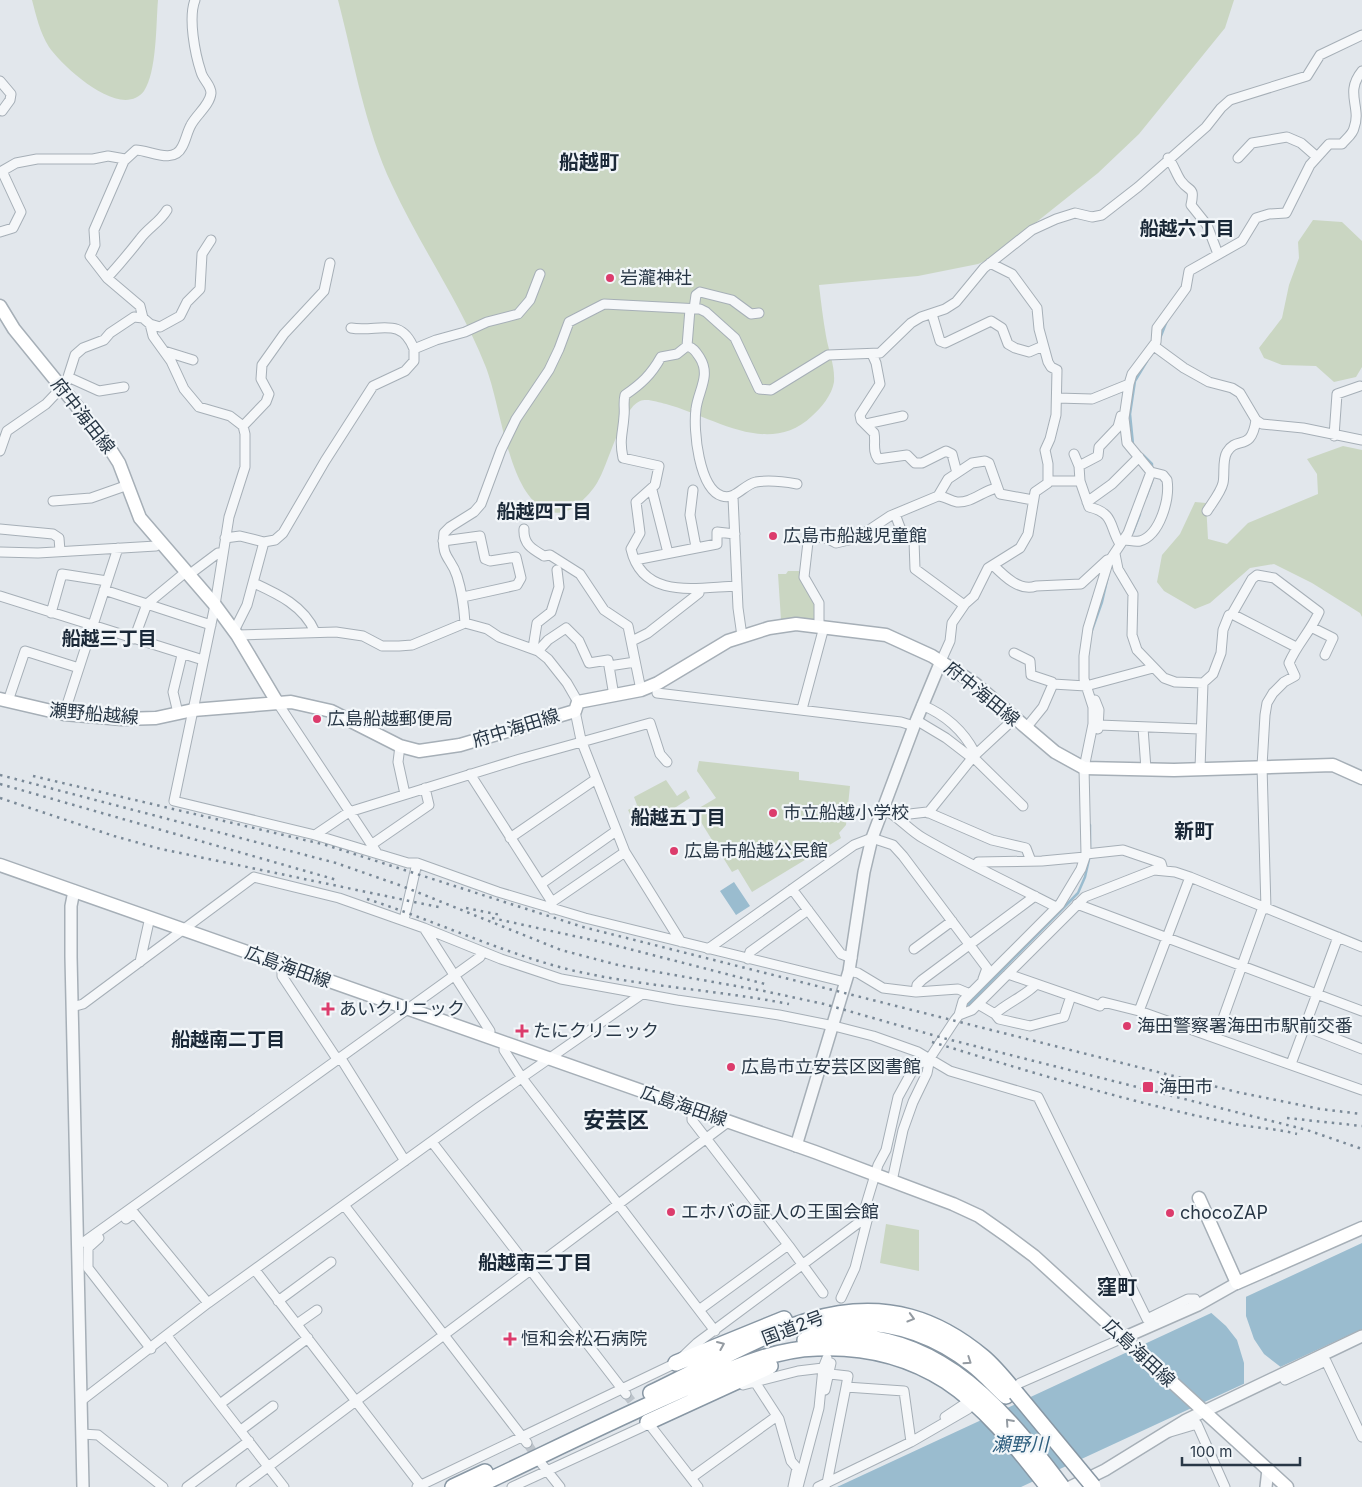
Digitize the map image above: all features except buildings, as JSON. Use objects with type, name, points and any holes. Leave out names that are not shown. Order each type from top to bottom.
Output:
[{"type":"highway","points":[[676,1363],[802,1311],[822,1307],[840,1338],[907,1361],[946,1381],[1006,1394],[1062,1487]]},
{"type":"highway","points":[[475,1487],[644,1415],[739,1359],[764,1350],[816,1338],[840,1338],[890,1325],[938,1342],[973,1365],[1006,1394],[1088,1487]]},
{"type":"highway","name":"国道2号","points":[[453,1487],[756,1342],[840,1338]]},
{"type":"highway","points":[[1006,1394],[1022,1454],[1048,1487]]},
{"type":"main road","name":"府中海田線","points":[[0,306],[14,329],[65,382],[119,463],[140,518],[215,605],[235,633],[277,702],[291,702],[331,711],[400,746],[419,750],[431,750],[460,745],[577,706],[641,690],[658,683],[728,641],[769,628],[796,624],[886,635],[941,661],[974,683],[1055,752],[1086,762],[1146,770],[1333,765],[1362,778]]},
{"type":"main road","name":"瀬野船越線","points":[[4,700],[64,714],[122,719],[156,718],[193,710],[277,702]]},
{"type":"main road","name":"広島海田線","points":[[0,865],[692,1108],[979,1216],[1034,1256],[1288,1487]]},
{"type":"main road","points":[[1199,1198],[1237,1283],[1362,1228]]},
{"type":"street","points":[[195,0],[192,7],[195,48],[201,74],[210,87],[211,94],[191,125],[181,149],[173,154],[157,156],[143,150],[136,150],[125,159],[94,230],[95,245],[90,256],[107,278],[140,306],[154,336],[171,360],[184,389],[199,407],[230,416],[244,426]]},
{"type":"street","points":[[465,623],[463,596],[457,574],[443,552],[444,533],[474,512],[481,504],[501,450],[516,419],[552,363],[570,322],[604,304],[692,309],[706,312],[732,335],[744,353],[759,389],[765,391],[771,390],[828,355],[880,353],[911,324],[956,302],[990,263],[1032,230],[1075,213],[1092,217],[1102,215],[1138,187],[1168,158],[1206,127],[1230,100],[1307,76],[1320,55],[1362,35]]},
{"type":"street","points":[[1122,542],[1138,541],[1149,536],[1163,512],[1168,495],[1167,480],[1162,475],[1151,472],[1128,443],[1124,416],[1128,384],[1132,374],[1154,346],[1157,328],[1186,288],[1189,271],[1242,240],[1256,218],[1269,214],[1286,213],[1310,165],[1329,144],[1342,144],[1354,130],[1356,117],[1352,92],[1357,78],[1362,71]]},
{"type":"street","points":[[0,81],[11,94],[10,100],[2,111]]},
{"type":"street","points":[[1238,158],[1252,143],[1287,137],[1301,143],[1317,157]]},
{"type":"street","points":[[0,232],[13,228],[21,212],[2,171],[16,163],[37,159],[86,160],[108,156],[125,159]]},
{"type":"street","points":[[1168,158],[1176,168],[1181,182],[1191,189],[1193,194],[1191,205],[1207,225],[1218,254]]},
{"type":"street","points":[[107,278],[133,251],[140,238],[161,220],[167,210]]},
{"type":"street","points":[[0,451],[2,433],[46,404],[65,382],[75,355],[83,348],[104,340],[110,333],[134,317],[160,327],[180,316],[187,302],[200,289],[202,254],[212,240]]},
{"type":"street","points":[[796,1146],[834,1026],[852,958],[864,872],[872,838],[922,705],[950,641],[952,623],[964,605],[974,596],[988,568],[1020,548],[1028,534],[1035,492],[1046,486],[1048,481],[1048,464],[1045,450],[1056,415],[1057,370],[1050,367],[1043,346],[1036,308],[1012,274],[990,263]]},
{"type":"street","points":[[330,264],[324,291],[284,334],[262,365],[260,379],[269,394],[266,402],[244,426],[244,468],[229,517],[215,605],[174,800],[374,849],[552,906],[748,959],[847,976],[858,973],[874,985],[883,988],[916,992],[958,989],[970,994]]},
{"type":"street","points":[[414,349],[436,340],[466,332],[487,322],[518,314],[530,300],[540,274]]},
{"type":"street","points":[[668,553],[652,490],[659,466],[623,458],[620,431],[624,420],[623,402],[625,395],[641,386],[661,357],[678,354],[686,346],[692,309],[696,295],[700,292],[732,300],[752,314],[759,313]]},
{"type":"street","points":[[932,314],[940,341],[945,343],[990,321],[1002,328],[1008,344],[1015,348],[1028,352],[1043,346]]},
{"type":"street","points":[[225,538],[240,536],[264,542],[275,540],[283,533],[324,461],[372,386],[405,371],[414,361],[414,349],[407,336],[392,327],[351,328]]},
{"type":"street","points":[[686,346],[695,351],[705,370],[695,414],[696,448],[703,476],[721,496],[733,497],[755,482],[789,482],[798,484]]},
{"type":"street","points":[[1154,346],[1184,368],[1209,382],[1240,392],[1256,420],[1262,424],[1303,428],[1334,436],[1362,440]]},
{"type":"street","points":[[164,351],[193,360]]},
{"type":"street","points":[[872,354],[876,363],[880,384],[860,415],[874,433],[873,449],[878,459],[907,455],[915,463],[922,462],[946,451],[952,454],[957,473]]},
{"type":"street","points":[[65,382],[99,391],[124,387]]},
{"type":"street","points":[[1057,398],[1092,399],[1128,384]]},
{"type":"street","points":[[1334,436],[1337,394],[1360,386]]},
{"type":"street","points":[[866,424],[903,416]]},
{"type":"street","points":[[1079,466],[1098,456],[1099,447],[1118,427],[1121,416],[1124,416]]},
{"type":"street","points":[[1207,510],[1223,486],[1226,454],[1230,448],[1254,435],[1256,420]]},
{"type":"street","points":[[1074,454],[1079,466],[1080,481],[1089,507],[1098,509],[1110,519],[1122,542]]},
{"type":"street","points":[[1087,502],[1112,484],[1138,457]]},
{"type":"street","points":[[802,709],[822,626],[820,603],[804,576],[808,542],[819,536],[836,543],[857,538],[895,514],[938,496],[948,479],[972,463],[985,461],[991,466],[1000,494],[1033,500]]},
{"type":"street","points":[[255,1270],[420,1486],[525,1440],[676,1363],[715,1331],[861,1221],[903,1130],[926,1073],[930,1058],[960,1015],[963,1002],[1063,908],[1088,854],[1086,762],[1093,724],[1093,707],[1084,656],[1088,628],[1113,557],[1122,542],[1151,472]]},
{"type":"street","points":[[1048,481],[1080,481]]},
{"type":"street","points":[[53,501],[91,498],[128,485]]},
{"type":"street","points":[[938,496],[954,502],[967,502],[988,490],[997,488]]},
{"type":"street","points":[[652,490],[636,502],[640,533],[630,549],[635,560],[649,579],[659,584],[698,590],[737,586]]},
{"type":"street","points":[[693,490],[690,515],[696,547]]},
{"type":"street","points":[[733,497],[737,586],[742,636]]},
{"type":"street","points":[[895,514],[904,538],[914,541],[915,569],[964,605]]},
{"type":"street","points":[[0,529],[53,534],[59,538],[60,551]]},
{"type":"street","points":[[524,529],[524,539],[529,547],[544,556],[550,555],[580,574],[604,610],[628,626],[641,690]]},
{"type":"street","points":[[635,560],[717,544],[717,532],[735,534]]},
{"type":"street","points":[[443,541],[480,536],[485,559],[490,561],[516,557],[521,578],[517,585],[463,596]]},
{"type":"street","points":[[264,542],[254,583],[235,633],[315,632],[354,634],[382,646],[399,646],[412,645],[465,623],[487,629],[499,636],[536,649],[567,682],[577,706],[583,743],[625,852],[681,942]]},
{"type":"street","points":[[0,552],[38,553],[156,546],[160,543]]},
{"type":"street","points":[[64,714],[118,548]]},
{"type":"street","points":[[134,639],[147,604],[188,573],[218,553],[223,553]]},
{"type":"street","points":[[993,565],[1013,582],[1029,589],[1036,586],[1081,584],[1107,560],[1113,557]]},
{"type":"street","points":[[1113,557],[1133,594],[1132,635],[1134,644],[1153,668],[1164,678],[1175,682],[1203,683],[1213,674],[1221,653],[1223,630],[1229,615],[1232,614],[1252,579],[1257,575],[1283,584],[1319,612],[1313,628],[1296,646],[1289,663],[1295,676],[1284,682],[1266,702],[1262,766],[1265,908],[1216,1038]]},
{"type":"street","points":[[536,649],[537,623],[551,612],[560,588],[557,570]]},
{"type":"street","points":[[50,613],[62,574],[106,585],[147,604],[211,625]]},
{"type":"street","points":[[254,583],[295,606],[315,632]]},
{"type":"street","points":[[632,641],[648,633],[699,593],[698,590]]},
{"type":"street","points":[[0,596],[182,655],[203,660]]},
{"type":"street","points":[[1232,614],[1296,646]]},
{"type":"street","points":[[536,649],[566,628],[579,641],[588,663],[608,660],[614,696]]},
{"type":"street","points":[[1313,628],[1333,638],[1325,655]]},
{"type":"street","points":[[4,700],[24,650],[79,668]]},
{"type":"street","points":[[1014,653],[1030,662],[1031,676],[1052,682],[1052,684],[1088,686],[1153,668]]},
{"type":"street","points":[[178,713],[173,692],[182,655]]},
{"type":"street","points":[[609,666],[635,662]]},
{"type":"street","points":[[1200,769],[1203,683]]},
{"type":"street","points":[[1026,728],[1043,707],[1052,684]]},
{"type":"street","points":[[1086,762],[1092,756],[1099,725],[1099,710],[1088,686]]},
{"type":"street","points":[[657,692],[915,723],[946,738],[973,756],[1023,806]]},
{"type":"street","points":[[277,702],[374,849]]},
{"type":"street","points":[[922,705],[944,716],[953,723],[964,734],[973,756]]},
{"type":"street","points":[[928,814],[973,756],[1015,718]]},
{"type":"street","points":[[315,835],[349,812],[470,774],[650,723],[660,754],[667,762]]},
{"type":"street","points":[[1099,725],[1200,729]]},
{"type":"street","points":[[1143,728],[1146,770]]},
{"type":"street","points":[[400,746],[398,762],[405,794]]},
{"type":"street","points":[[470,774],[541,884],[552,906]]},
{"type":"street","points":[[510,838],[596,779]]},
{"type":"street","points":[[374,849],[430,805],[425,788]]},
{"type":"street","points":[[883,809],[922,837],[976,866],[1063,908]]},
{"type":"street","points":[[897,818],[906,814],[928,814],[992,840],[1026,848],[1031,861]]},
{"type":"street","points":[[541,884],[616,831]]},
{"type":"street","points":[[708,949],[854,845],[872,838],[893,845],[970,945],[1001,968],[1036,984],[1100,1006],[1103,1002],[1139,1011],[1362,1090]]},
{"type":"street","points":[[976,866],[978,862],[1031,861],[1123,850],[1161,863],[1164,870]]},
{"type":"street","points":[[552,906],[625,852]]},
{"type":"street","points":[[404,920],[418,863]]},
{"type":"street","points":[[960,1015],[972,1010],[978,1004],[1001,968],[1063,908],[1077,904],[1085,897],[1154,870],[1164,870],[1190,877],[1362,947]]},
{"type":"street","points":[[1139,1011],[1190,877]]},
{"type":"street","points":[[72,1007],[83,1004],[254,878],[340,898],[404,920],[482,952],[562,979],[642,994],[778,1015],[834,1026],[887,1040],[930,1058],[950,1071],[1038,1097],[1146,1319],[1188,1299],[1195,1299],[1198,1305]]},
{"type":"street","points":[[792,889],[841,954],[852,958]]},
{"type":"street","points":[[74,891],[71,906],[72,1007],[83,1244],[81,1401],[83,1487]]},
{"type":"street","points":[[916,992],[917,985],[922,980],[1036,896]]},
{"type":"street","points":[[1077,904],[1362,1011]]},
{"type":"street","points":[[748,959],[750,952],[808,910]]},
{"type":"street","points":[[140,962],[150,918]]},
{"type":"street","points":[[914,949],[952,921]]},
{"type":"street","points":[[424,928],[490,1031],[489,1037]]},
{"type":"street","points":[[1292,1064],[1338,937]]},
{"type":"street","points":[[83,1244],[480,957],[482,952]]},
{"type":"street","points":[[282,964],[282,976],[405,1161]]},
{"type":"street","points":[[995,1014],[1017,997],[1033,989],[1036,984]]},
{"type":"street","points":[[81,1401],[151,1349],[208,1303],[549,1058],[642,994]]},
{"type":"street","points":[[978,1004],[995,1014],[999,1019],[1030,1026],[1064,1017],[1071,996]]},
{"type":"street","points":[[1306,1026],[1362,1050]]},
{"type":"street","points":[[505,1043],[504,1050],[522,1078],[715,1331]]},
{"type":"street","points":[[798,1487],[820,1399],[840,1338],[854,1268],[874,1193],[882,1179],[886,1150],[898,1097],[915,1066],[930,1058]]},
{"type":"street","points":[[692,1108],[692,1120],[823,1293]]},
{"type":"street","points":[[241,1487],[620,1205],[728,1122]]},
{"type":"street","points":[[432,1142],[624,1391]]},
{"type":"street","points":[[344,1205],[525,1440]]},
{"type":"street","points":[[83,1244],[90,1243],[134,1213],[208,1303]]},
{"type":"street","points":[[83,1244],[88,1268],[151,1349]]},
{"type":"street","points":[[699,1310],[788,1245]]},
{"type":"street","points":[[278,1301],[331,1262]]},
{"type":"street","points":[[1006,1394],[1056,1368],[1126,1341],[1237,1283]]},
{"type":"street","points":[[297,1324],[317,1310]]},
{"type":"street","points":[[167,1336],[284,1487]]},
{"type":"street","points":[[1285,1380],[1304,1367],[1362,1336]]},
{"type":"street","points":[[220,1404],[308,1338]]},
{"type":"street","points":[[823,1485],[848,1376],[844,1376],[840,1338]]},
{"type":"street","points":[[644,1415],[660,1423],[755,1382],[798,1371],[840,1338]]},
{"type":"street","points":[[1070,1487],[1105,1470],[1199,1408],[1304,1367],[1326,1361],[1362,1437]]},
{"type":"street","points":[[755,1382],[777,1416],[790,1460],[797,1468],[793,1487]]},
{"type":"street","points":[[846,1388],[904,1391],[911,1442]]},
{"type":"street","points":[[241,1430],[273,1406]]},
{"type":"street","points":[[823,1485],[911,1442],[966,1407]]},
{"type":"street","points":[[512,1487],[544,1467],[644,1415]]},
{"type":"street","points":[[644,1415],[698,1487]]},
{"type":"street","points":[[691,1478],[777,1416]]},
{"type":"street","points":[[1165,1432],[1176,1432],[1197,1424],[1225,1487]]},
{"type":"street","points":[[82,1434],[98,1435],[163,1487]]},
{"type":"street","points":[[187,1487],[249,1441]]},
{"type":"street","points":[[544,1467],[560,1487]]},
{"type":"street","points":[[1266,1487],[1268,1469]]},
{"type":"green space","points":[[32,0],[158,0],[154,60],[144,91],[134,99],[121,100],[108,96],[79,78],[49,47],[41,30]]},
{"type":"green space","points":[[338,0],[1234,0],[1225,28],[1139,134],[1098,173],[1029,228],[1001,254],[978,264],[918,276],[819,285],[826,336],[834,370],[834,382],[826,401],[812,416],[795,428],[777,434],[759,434],[721,424],[666,404],[649,400],[640,401],[627,414],[594,488],[576,506],[558,513],[542,508],[530,497],[521,482],[506,443],[491,381],[485,365],[464,319],[392,185],[367,118]]},
{"type":"green space","points":[[1313,220],[1342,222],[1362,241],[1362,367],[1356,377],[1334,382],[1316,366],[1282,365],[1264,358],[1259,348],[1282,318],[1289,285],[1299,258],[1298,242]]},
{"type":"green space","points":[[1343,446],[1362,450],[1362,617],[1360,613],[1312,583],[1274,564],[1250,568],[1210,603],[1195,609],[1164,591],[1157,582],[1162,555],[1180,534],[1195,502],[1206,503],[1208,539],[1227,544],[1248,523],[1318,494],[1317,474],[1307,459]]},
{"type":"green space","points":[[788,571],[799,571],[800,577],[815,604],[816,619],[781,620],[778,574],[786,574]]},
{"type":"green space","points":[[699,761],[799,772],[799,780],[850,786],[846,825],[839,833],[841,838],[752,892],[738,869],[732,872],[694,811],[716,798],[697,771]]},
{"type":"green space","points":[[666,780],[677,796],[686,790],[690,798],[645,827],[636,826],[628,810],[637,805],[634,797]]},
{"type":"green space","points":[[886,1224],[919,1230],[919,1271],[880,1263]]},
{"type":"water","points":[[734,882],[750,906],[736,915],[720,891]]},
{"type":"water","name":"瀬野川","points":[[1362,1243],[1362,1329],[1021,1487],[837,1487]]},
{"type":"pier","points":[[1246,1293],[1246,1316],[1254,1339],[1264,1354],[1282,1368],[1244,1386],[1244,1363],[1237,1340],[1226,1326],[1208,1310]]},
{"type":"waterway","points":[[1159,341],[1168,318]]},
{"type":"waterway","points":[[1133,444],[1130,414],[1135,381],[1147,361]]},
{"type":"waterway","points":[[1143,455],[1152,464],[1152,469]]},
{"type":"waterway","points":[[1146,497],[1152,481]]},
{"type":"waterway","points":[[1133,532],[1140,514]]},
{"type":"waterway","points":[[1091,633],[1102,602],[1108,576]]},
{"type":"waterway","points":[[1090,825],[1090,847]]},
{"type":"waterway","points":[[966,1007],[1078,893],[1085,877],[1090,855]]},
{"type":"tunnel","points":[[626,1394],[640,1412]]},
{"type":"tunnel","points":[[527,1443],[539,1461]]},
{"type":"railway","points":[[0,775],[336,863],[402,886],[561,950],[618,965],[764,991],[824,1004],[943,1038],[1307,1130],[1362,1149]]},
{"type":"railway","points":[[33,776],[326,845],[583,927],[1237,1092],[1320,1109],[1362,1114]]},
{"type":"railway","points":[[0,784],[337,880]]},
{"type":"railway","points":[[0,798],[114,836],[161,849],[443,908]]},
{"type":"railway","points":[[367,899],[496,947],[575,971],[628,981],[789,1004]]},
{"type":"railway","points":[[466,908],[501,915]]},
{"type":"railway","points":[[492,918],[606,943],[769,985]]},
{"type":"railway","points":[[932,1042],[1155,1106],[1238,1125],[1297,1134]]},
{"type":"railway","points":[[1287,1118],[1362,1126]]},
{"type":"place","name":"岩瀧神社","points":[[610,278]]},
{"type":"place","name":"広島市船越児童館","points":[[773,536]]},
{"type":"place","name":"広島船越郵便局","points":[[317,719]]},
{"type":"place","name":"市立船越小学校","points":[[773,813]]},
{"type":"place","name":"広島市船越公民館","points":[[674,851]]},
{"type":"place","name":"あいクリニック","points":[[328,1009]]},
{"type":"place","name":"海田警察署海田市駅前交番","points":[[1127,1026]]},
{"type":"place","name":"たにクリニック","points":[[522,1031]]},
{"type":"place","name":"広島市立安芸区図書館","points":[[731,1067]]},
{"type":"place","name":"海田市","points":[[1148,1087]]},
{"type":"place","name":"エホバの証人の王国会館","points":[[671,1212]]},
{"type":"place","name":"chocoZAP","points":[[1170,1213]]},
{"type":"place","name":"恒和会松石病院","points":[[510,1339]]},
{"type":"district","name":"船越町","points":[[589,162]]},
{"type":"district","name":"船越六丁目","points":[[1187,228]]},
{"type":"district","name":"船越四丁目","points":[[544,511]]},
{"type":"district","name":"船越三丁目","points":[[109,638]]},
{"type":"district","name":"船越五丁目","points":[[678,817]]},
{"type":"district","name":"新町","points":[[1194,831]]},
{"type":"district","name":"船越南二丁目","points":[[228,1039]]},
{"type":"district","name":"安芸区","points":[[616,1120]]},
{"type":"district","name":"船越南三丁目","points":[[535,1262]]},
{"type":"district","name":"窪町","points":[[1117,1287]]}]
